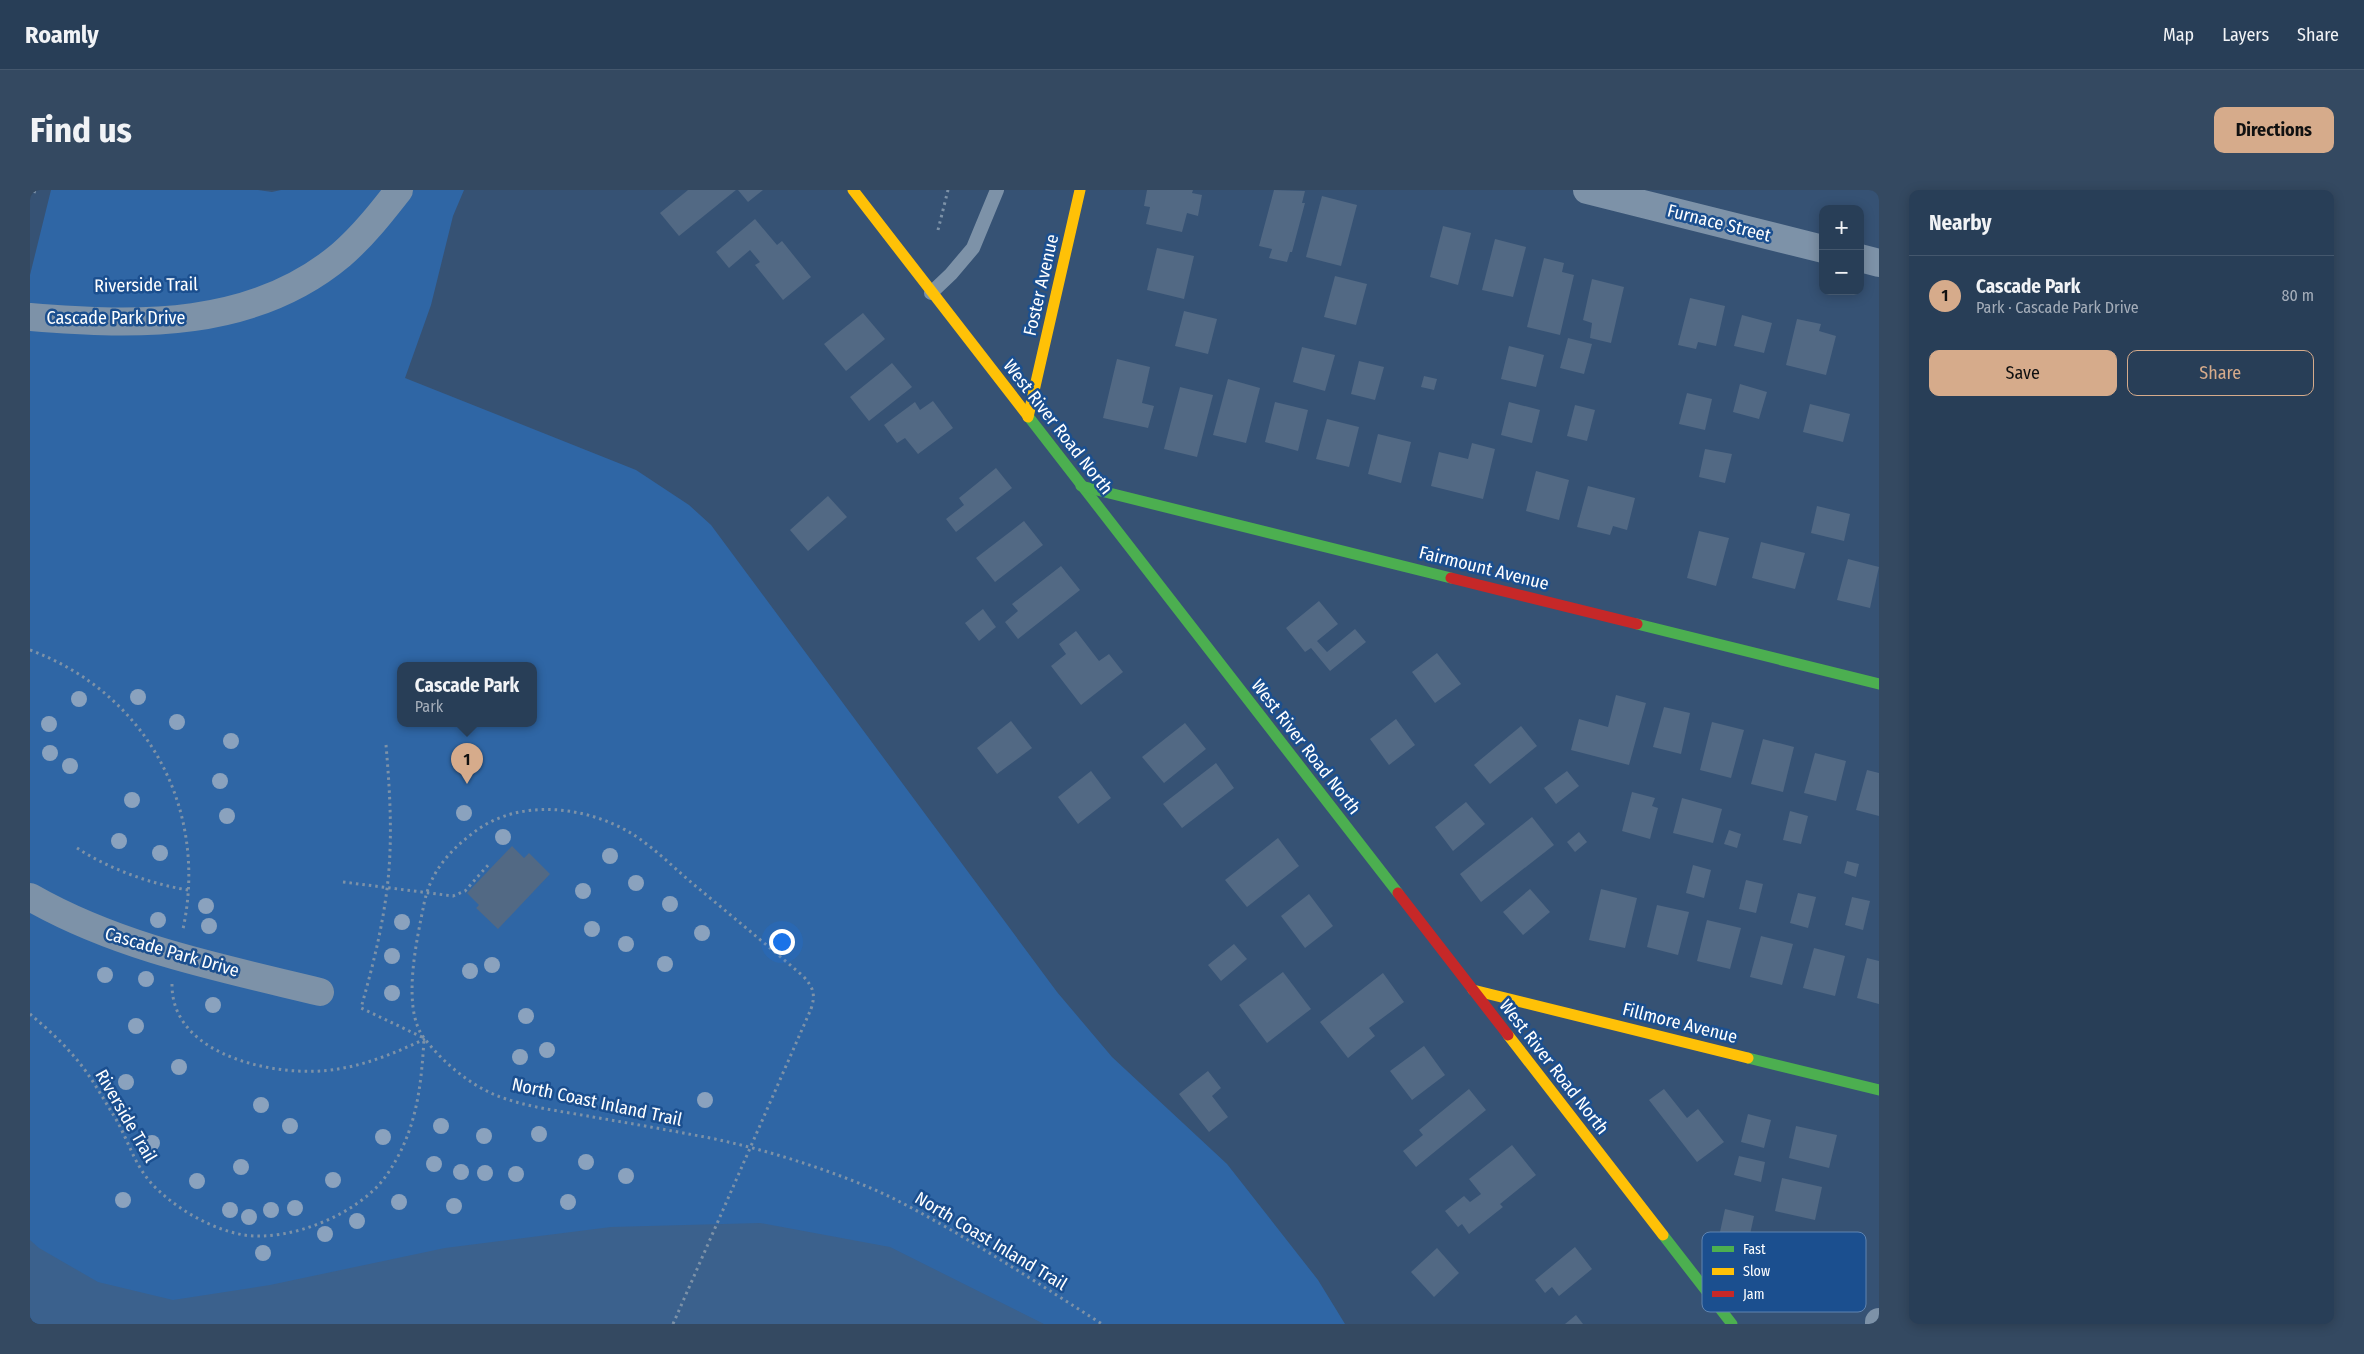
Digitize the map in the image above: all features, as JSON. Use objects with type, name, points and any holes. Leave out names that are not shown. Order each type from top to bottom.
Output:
[{"type":"street","name":"Cascade Park Drive","points":[[30,318],[72,321],[169,321],[212,316],[245,306],[301,282],[340,255],[361,236],[398,190]]},
{"type":"street","name":"West River Road North","points":[[853,190],[1702,1285]]},
{"type":"street","name":"Foster Avenue","points":[[1028,417],[1080,190]]},
{"type":"street","name":"Furnace Street","points":[[1587,190],[1819,248]]},
{"type":"street","points":[[1864,259],[1879,263]]},
{"type":"street","name":"Fairmount Avenue","points":[[1082,486],[1879,684]]},
{"type":"street","name":"Cascade Park Drive","points":[[30,897],[98,931],[177,955],[320,992]]},
{"type":"street","name":"Fillmore Avenue","points":[[1473,990],[1879,1090]]},
{"type":"street","name":"West River Road North","points":[[1723,1312],[1732,1324]]},
{"type":"lane","points":[[931,293],[951,274],[973,248],[997,190]]},
{"type":"path","points":[[938,230],[948,190]]},
{"type":"path","points":[[30,650],[60,662],[85,677],[120,707],[150,744],[169,780],[183,822],[189,855],[188,890],[172,994],[178,1016],[188,1028],[202,1040],[236,1060],[260,1066],[303,1072],[338,1069],[361,1064],[424,1039]]},
{"type":"path","points":[[386,744],[390,796],[387,887],[373,966],[361,1008],[424,1039]]},
{"type":"path","name":"North Coast Inland Trail","points":[[673,1324],[811,1009],[814,995],[813,988],[803,976],[643,841],[599,818],[550,810],[508,814],[493,819],[450,852],[437,868],[427,892],[417,941],[413,987],[415,1018],[418,1029],[424,1039],[450,1066],[474,1083],[509,1099],[735,1144],[796,1161],[869,1187],[909,1207],[988,1252],[1102,1324]]},
{"type":"path","points":[[77,848],[89,856],[121,870],[188,890]]},
{"type":"path","points":[[343,882],[453,896],[465,891],[489,864]]},
{"type":"path","name":"Riverside Trail","points":[[30,1014],[72,1054],[114,1116],[135,1162],[159,1191],[214,1226],[245,1235],[290,1231],[342,1214],[385,1177],[403,1144],[416,1114],[420,1092],[424,1039]]},
{"type":"shaded area","points":[[51,190],[258,190],[272,192],[281,190],[464,190],[453,216],[431,305],[405,378],[636,470],[689,505],[711,525],[1057,992],[1112,1057],[1227,1164],[1318,1280],[1345,1324],[30,1324],[30,275]]},
{"type":"shaded area","points":[[760,1223],[890,1247],[1044,1324],[30,1324],[30,1240],[39,1248],[98,1282],[173,1300],[270,1285],[445,1248],[611,1227]]},
{"type":"building","points":[[688,190],[736,190],[679,236],[660,213]]},
{"type":"building","points":[[738,190],[763,190],[748,202]]},
{"type":"building","points":[[1147,190],[1193,190],[1192,193],[1202,195],[1198,216],[1187,213],[1182,232],[1146,224],[1150,207],[1144,206]]},
{"type":"building","points":[[1274,190],[1305,191],[1302,203],[1305,203],[1292,252],[1290,252],[1287,262],[1269,258],[1272,249],[1259,246]]},
{"type":"building","points":[[1322,196],[1357,205],[1341,266],[1306,257]]},
{"type":"building","points":[[755,219],[777,245],[782,241],[811,277],[783,300],[755,265],[760,262],[750,250],[729,268],[716,252]]},
{"type":"building","points":[[1443,226],[1471,233],[1458,285],[1430,277]]},
{"type":"building","points":[[1495,239],[1526,247],[1513,297],[1482,290]]},
{"type":"building","points":[[1157,248],[1194,256],[1184,299],[1147,290]]},
{"type":"building","points":[[1544,258],[1564,263],[1562,272],[1574,275],[1560,335],[1527,327]]},
{"type":"building","points":[[1335,276],[1367,284],[1356,325],[1324,317]]},
{"type":"building","points":[[1592,279],[1624,287],[1611,343],[1590,338],[1592,323],[1583,320]]},
{"type":"building","points":[[1690,298],[1725,306],[1716,346],[1698,342],[1696,349],[1678,345]]},
{"type":"building","points":[[1184,311],[1217,319],[1208,354],[1175,346]]},
{"type":"building","points":[[863,313],[885,339],[846,371],[824,344]]},
{"type":"building","points":[[1742,315],[1772,323],[1764,353],[1734,346]]},
{"type":"building","points":[[1797,319],[1821,324],[1819,331],[1836,336],[1826,375],[1786,365]]},
{"type":"building","points":[[1568,338],[1592,344],[1584,374],[1560,368]]},
{"type":"building","points":[[1509,346],[1544,355],[1536,387],[1501,379]]},
{"type":"building","points":[[1302,347],[1335,355],[1325,391],[1293,382]]},
{"type":"building","points":[[1117,359],[1150,367],[1142,403],[1154,406],[1148,428],[1103,418]]},
{"type":"building","points":[[1359,361],[1384,367],[1375,400],[1351,394]]},
{"type":"building","points":[[892,363],[912,387],[869,421],[850,397]]},
{"type":"building","points":[[1424,376],[1437,379],[1434,390],[1421,387]]},
{"type":"building","points":[[1228,379],[1260,388],[1246,443],[1213,435]]},
{"type":"building","points":[[1740,384],[1767,392],[1759,419],[1733,412]]},
{"type":"building","points":[[1180,387],[1213,395],[1197,457],[1164,449]]},
{"type":"building","points":[[1687,393],[1712,399],[1705,430],[1679,424]]},
{"type":"building","points":[[933,401],[953,428],[918,454],[905,438],[897,443],[884,425],[915,402],[920,410]]},
{"type":"building","points":[[1275,402],[1308,410],[1298,451],[1265,442]]},
{"type":"building","points":[[1509,402],[1540,410],[1532,443],[1501,435]]},
{"type":"building","points":[[1810,404],[1850,414],[1843,442],[1803,432]]},
{"type":"building","points":[[1575,405],[1595,410],[1587,441],[1567,436]]},
{"type":"building","points":[[1327,419],[1359,427],[1349,467],[1316,459]]},
{"type":"building","points":[[1378,434],[1411,442],[1401,483],[1368,474]]},
{"type":"building","points":[[1472,443],[1495,449],[1483,499],[1431,486],[1439,452],[1468,459]]},
{"type":"building","points":[[1705,449],[1732,454],[1725,483],[1699,477]]},
{"type":"building","points":[[996,468],[1012,488],[956,532],[946,519],[964,505],[959,498]]},
{"type":"building","points":[[1536,471],[1569,480],[1559,520],[1526,511]]},
{"type":"building","points":[[1588,486],[1635,498],[1627,530],[1613,526],[1610,535],[1577,527]]},
{"type":"building","points":[[828,496],[847,517],[808,551],[790,530]]},
{"type":"building","points":[[1817,506],[1850,514],[1844,541],[1811,533]]},
{"type":"building","points":[[1024,521],[1043,545],[995,582],[976,558]]},
{"type":"building","points":[[1699,531],[1729,538],[1716,586],[1687,578]]},
{"type":"building","points":[[1761,542],[1805,553],[1795,589],[1752,578]]},
{"type":"building","points":[[1848,559],[1879,567],[1870,608],[1837,600]]},
{"type":"building","points":[[1061,566],[1080,590],[1018,639],[1005,622],[1018,611],[1012,604]]},
{"type":"building","points":[[1319,601],[1338,624],[1317,641],[1327,652],[1355,629],[1366,642],[1330,671],[1311,648],[1305,652],[1286,628]]},
{"type":"building","points":[[983,609],[996,627],[979,641],[965,623]]},
{"type":"building","points":[[1076,631],[1099,661],[1109,654],[1123,672],[1081,705],[1051,666],[1066,654],[1059,644]]},
{"type":"building","points":[[1437,653],[1461,684],[1435,703],[1412,672]]},
{"type":"building","points":[[1616,695],[1646,703],[1629,765],[1571,750],[1579,719],[1608,727]]},
{"type":"building","points":[[1664,707],[1690,713],[1681,754],[1653,747]]},
{"type":"building","points":[[1396,719],[1415,745],[1389,765],[1370,739]]},
{"type":"building","points":[[1011,721],[1032,748],[997,774],[977,748]]},
{"type":"building","points":[[1712,722],[1744,730],[1731,778],[1700,770]]},
{"type":"building","points":[[1185,723],[1206,749],[1164,783],[1142,757]]},
{"type":"building","points":[[1521,726],[1537,746],[1490,784],[1474,765]]},
{"type":"building","points":[[1763,739],[1794,747],[1783,792],[1751,784]]},
{"type":"building","points":[[1815,753],[1846,761],[1836,801],[1804,793]]},
{"type":"building","points":[[1216,763],[1234,788],[1182,828],[1163,804]]},
{"type":"building","points":[[1867,770],[1879,773],[1879,816],[1856,810]]},
{"type":"building","points":[[1091,771],[1111,798],[1078,824],[1058,797]]},
{"type":"building","points":[[1567,771],[1579,786],[1556,804],[1544,788]]},
{"type":"building","points":[[1632,792],[1655,798],[1652,806],[1658,808],[1650,839],[1622,831]]},
{"type":"building","points":[[1682,798],[1722,809],[1713,843],[1673,833]]},
{"type":"building","points":[[1466,802],[1485,824],[1453,851],[1435,827]]},
{"type":"building","points":[[1790,811],[1808,816],[1801,844],[1783,840]]},
{"type":"building","points":[[1532,817],[1554,845],[1481,902],[1460,874]]},
{"type":"building","points":[[1729,830],[1741,834],[1737,848],[1724,844]]},
{"type":"building","points":[[1579,832],[1587,842],[1575,852],[1567,842]]},
{"type":"building","points":[[1278,838],[1299,866],[1247,907],[1225,880]]},
{"type":"building","points":[[512,846],[524,858],[529,853],[550,874],[498,929],[476,908],[479,905],[467,893]]},
{"type":"building","points":[[1847,861],[1859,864],[1856,877],[1844,873]]},
{"type":"building","points":[[1693,865],[1711,870],[1704,898],[1686,893]]},
{"type":"building","points":[[1746,880],[1763,884],[1756,913],[1739,909]]},
{"type":"building","points":[[1530,889],[1550,912],[1523,935],[1503,912]]},
{"type":"building","points":[[1601,889],[1637,898],[1625,948],[1589,940]]},
{"type":"building","points":[[1798,893],[1816,897],[1808,928],[1790,923]]},
{"type":"building","points":[[1309,894],[1333,926],[1305,948],[1281,916]]},
{"type":"building","points":[[1852,897],[1870,901],[1863,930],[1845,925]]},
{"type":"building","points":[[1657,905],[1689,912],[1678,955],[1647,947]]},
{"type":"building","points":[[1707,920],[1741,928],[1730,969],[1697,961]]},
{"type":"building","points":[[1761,936],[1793,944],[1782,985],[1750,977]]},
{"type":"building","points":[[1234,944],[1247,959],[1221,981],[1208,965]]},
{"type":"building","points":[[1814,948],[1845,956],[1835,996],[1803,988]]},
{"type":"building","points":[[1867,958],[1879,961],[1879,1004],[1857,998]]},
{"type":"building","points":[[1283,972],[1311,1009],[1267,1043],[1239,1005]]},
{"type":"building","points":[[1383,973],[1404,1002],[1369,1028],[1375,1036],[1348,1058],[1320,1022]]},
{"type":"building","points":[[1424,1046],[1445,1075],[1412,1100],[1390,1071]]},
{"type":"building","points":[[1208,1071],[1221,1088],[1212,1096],[1228,1117],[1209,1132],[1179,1094]]},
{"type":"building","points":[[1469,1089],[1486,1110],[1416,1167],[1403,1151],[1423,1135],[1419,1130]]},
{"type":"building","points":[[1664,1089],[1687,1118],[1698,1109],[1724,1142],[1697,1162],[1649,1100]]},
{"type":"building","points":[[1748,1114],[1771,1120],[1764,1148],[1741,1142]]},
{"type":"building","points":[[1796,1126],[1837,1135],[1829,1168],[1789,1158]]},
{"type":"building","points":[[1512,1145],[1536,1175],[1500,1204],[1503,1207],[1469,1234],[1462,1224],[1458,1227],[1445,1211],[1464,1196],[1470,1202],[1481,1194],[1469,1179]]},
{"type":"building","points":[[1739,1156],[1765,1162],[1761,1182],[1734,1175]]},
{"type":"building","points":[[1782,1178],[1822,1187],[1815,1220],[1775,1211]]},
{"type":"building","points":[[1725,1209],[1754,1216],[1751,1232],[1720,1232]]},
{"type":"building","points":[[1575,1247],[1592,1269],[1559,1296],[1552,1287],[1545,1293],[1535,1280]]},
{"type":"building","points":[[1437,1248],[1459,1273],[1434,1297],[1411,1272]]},
{"type":"building","points":[[1576,1315],[1583,1324],[1565,1324]]},
{"type":"traffic: fast","points":[[1028,416],[1398,893]]},
{"type":"traffic: fast","points":[[1081,486],[1451,578]]},
{"type":"traffic: fast","points":[[1637,624],[1879,684]]},
{"type":"traffic: fast","points":[[1748,1058],[1879,1090]]},
{"type":"traffic: fast","points":[[1663,1235],[1702,1285]]},
{"type":"traffic: fast","points":[[1723,1312],[1732,1324]]},
{"type":"traffic: slow","points":[[853,190],[1028,416]]},
{"type":"traffic: slow","points":[[1028,417],[1080,190]]},
{"type":"traffic: slow","points":[[1473,990],[1748,1058]]},
{"type":"traffic: slow","points":[[1508,1035],[1663,1235]]},
{"type":"traffic: jam","points":[[1451,578],[1637,624]]},
{"type":"traffic: jam","points":[[1398,893],[1508,1035]]},
{"type":"place","name":"Cascade Park","points":[[467,784]]}]
